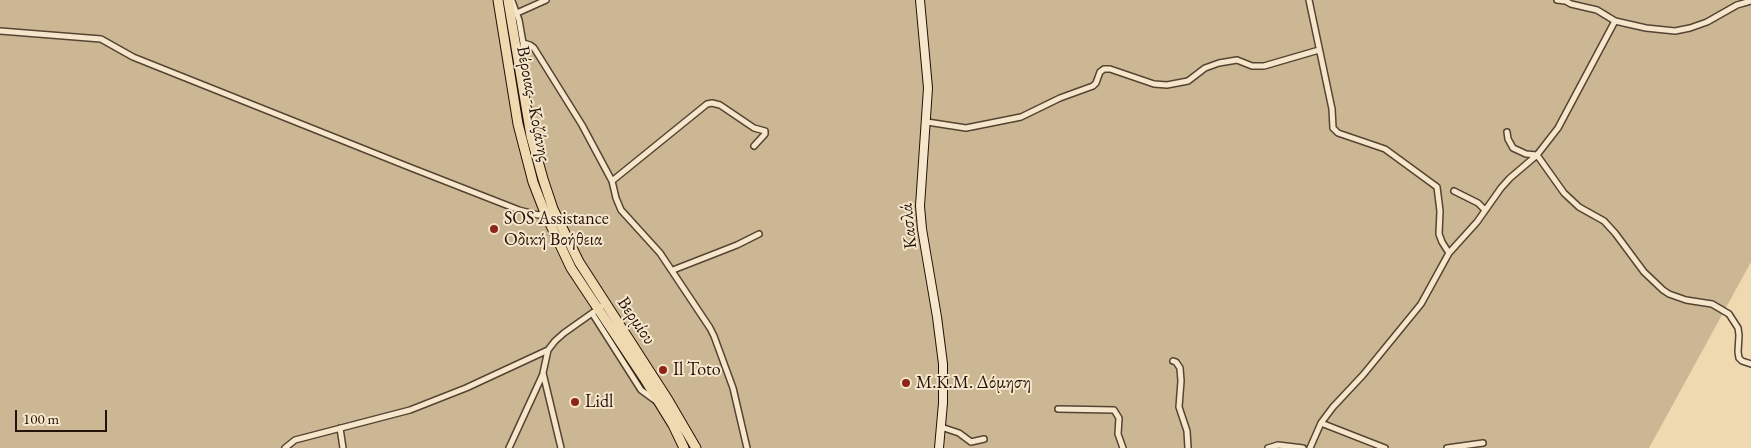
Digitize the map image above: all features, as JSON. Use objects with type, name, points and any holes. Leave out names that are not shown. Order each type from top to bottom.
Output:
[{"type":"main road","name":"Βέροιας - Κοζάνης","points":[[498,0],[518,124],[533,182],[549,211]]},
{"type":"main road","name":"Βέροιας - Κοζάνης","points":[[510,0],[523,91],[549,211]]},
{"type":"main road","name":"Βερμίου","points":[[549,211],[579,262],[599,309],[660,404],[684,448]]},
{"type":"main road","name":"Βερμίου","points":[[599,309],[664,393],[696,448]]},
{"type":"street","points":[[510,0],[517,13],[523,43],[523,91]]},
{"type":"street","points":[[517,13],[546,0]]},
{"type":"street","name":"Κασλά","points":[[920,0],[927,71],[927,122],[922,163],[920,206],[942,355],[943,380],[939,448]]},
{"type":"street","points":[[1309,0],[1332,109],[1334,128],[1338,133],[1385,149],[1437,187],[1440,211],[1439,234],[1449,253]]},
{"type":"street","points":[[1557,0],[1565,0],[1570,4],[1597,10],[1615,21],[1646,28],[1675,31],[1707,22],[1736,5],[1751,1]]},
{"type":"street","points":[[1310,448],[1321,423],[1375,362],[1421,304],[1449,253],[1468,234],[1510,178],[1537,155],[1558,128],[1615,21]]},
{"type":"street","points":[[0,31],[101,39],[133,57],[409,168],[519,210],[538,215],[549,211]]},
{"type":"street","points":[[523,43],[534,48],[586,132],[612,181],[621,210],[673,270],[714,336],[733,388],[747,448]]},
{"type":"street","points":[[927,122],[966,128],[1021,117],[1060,98],[1093,86],[1100,72],[1104,69],[1110,69],[1154,84],[1167,85],[1188,81],[1205,68],[1219,63],[1237,60],[1252,66],[1264,66],[1320,50]]},
{"type":"street","points":[[612,181],[707,104],[720,105],[754,128],[765,131],[765,134],[754,146]]},
{"type":"street","points":[[1507,132],[1508,139],[1513,148],[1526,154],[1537,155],[1564,193],[1579,207],[1604,221],[1624,242],[1644,272],[1664,290],[1669,294],[1686,300],[1712,304],[1729,314],[1738,328],[1739,358],[1751,364]]},
{"type":"street","points":[[1454,190],[1485,210]]},
{"type":"street","points":[[673,270],[759,234]]},
{"type":"street","points":[[509,448],[543,373],[548,350],[564,333],[599,309]]},
{"type":"street","points":[[285,448],[295,440],[410,410],[438,400],[548,350]]},
{"type":"street","points":[[1173,361],[1180,368],[1179,407],[1187,431],[1188,448]]},
{"type":"street","points":[[543,373],[561,448]]},
{"type":"street","points":[[1058,409],[1114,410],[1119,418],[1118,434],[1123,448]]},
{"type":"street","points":[[1321,423],[1385,448]]},
{"type":"street","points":[[941,427],[959,433],[971,442],[984,439]]},
{"type":"street","points":[[340,428],[343,448]]},
{"type":"street","points":[[1447,448],[1483,443]]},
{"type":"street","points":[[1268,448],[1285,445],[1303,448]]},
{"type":"shaded area","points":[[0,0],[1751,0],[1751,262],[1649,448],[0,448]]},
{"type":"place","name":"SOS Assistance Οδική Βοήθεια","points":[[494,229]]},
{"type":"place","name":"Il Toto","points":[[663,370]]},
{"type":"place","name":"Μ.Κ.Μ. Δόμηση","points":[[906,383]]},
{"type":"place","name":"Lidl","points":[[575,402]]}]
